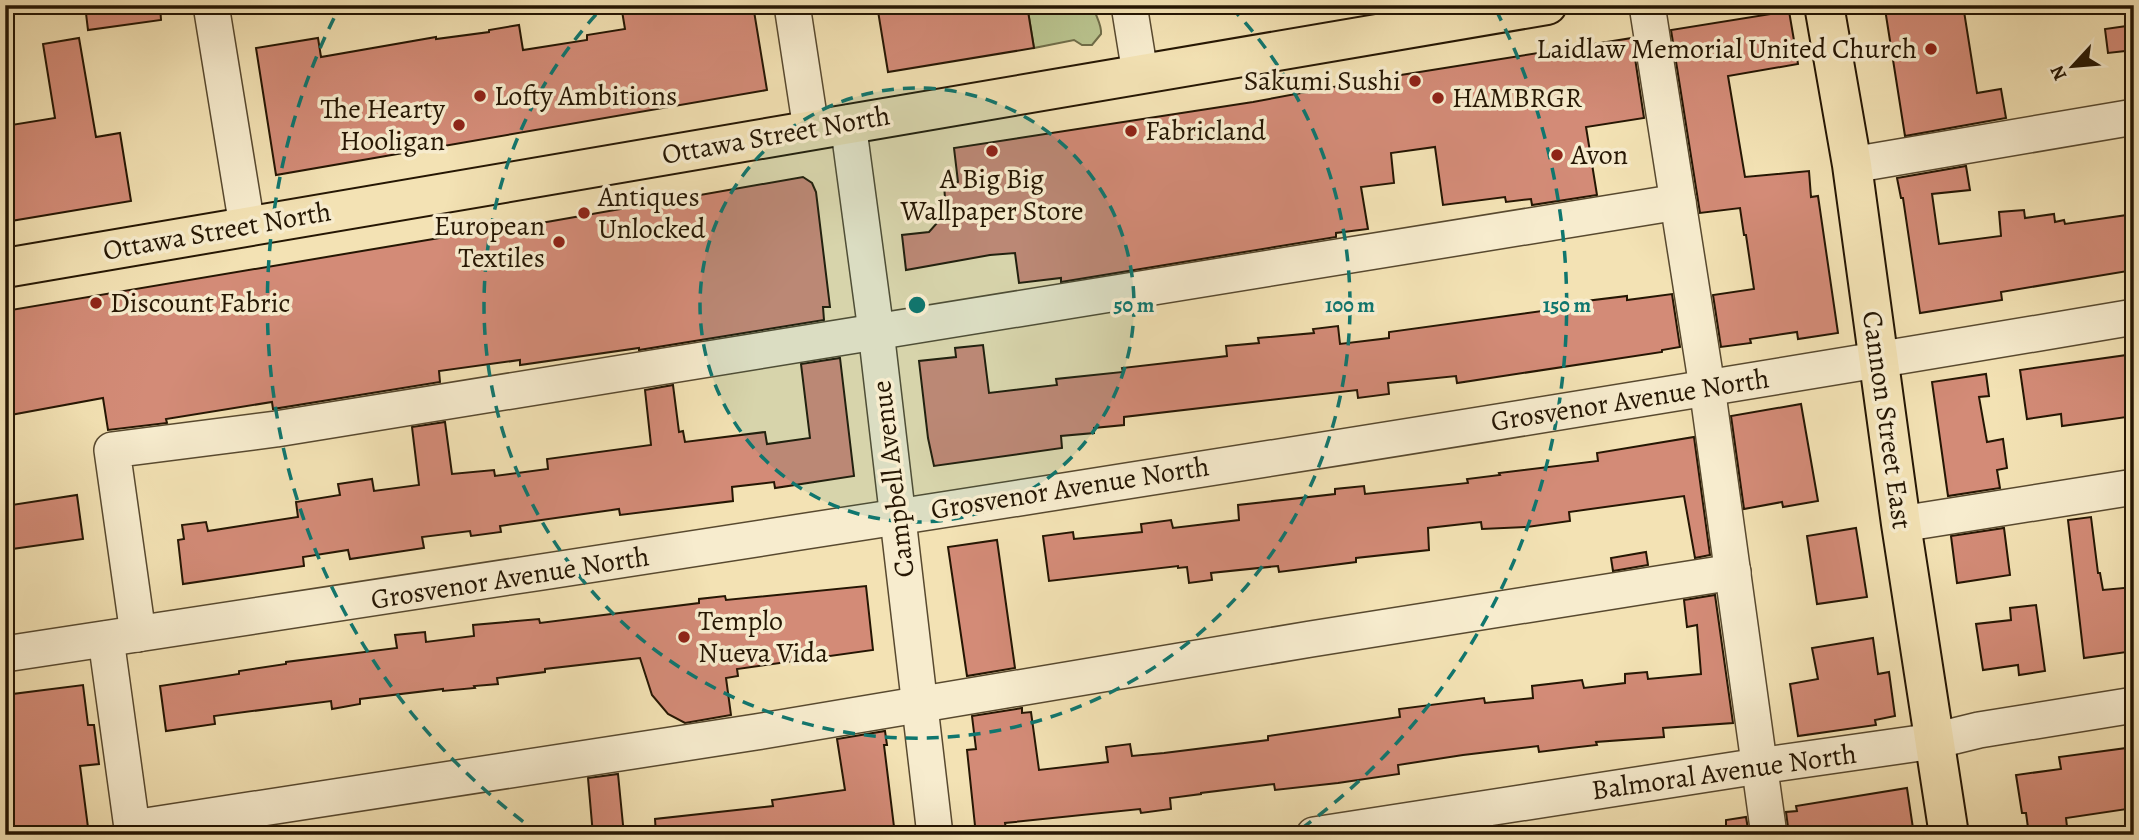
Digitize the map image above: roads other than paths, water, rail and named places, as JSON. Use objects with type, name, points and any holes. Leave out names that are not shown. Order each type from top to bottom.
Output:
[{"type":"main road","name":"Ottawa Street North","points":[[5,268],[1140,73],[1457,13],[1547,5]]},
{"type":"main road","name":"Cannon Street East","points":[[1824,5],[1852,164],[1901,524],[1949,835]]},
{"type":"street","points":[[211,5],[247,226]]},
{"type":"street","name":"Campbell Avenue","points":[[792,5],[830,126],[876,331],[935,835]]},
{"type":"street","points":[[1129,5],[1140,73]]},
{"type":"street","points":[[1647,5],[1707,387],[1769,835]]},
{"type":"street","points":[[1852,164],[2134,117]]},
{"type":"street","points":[[1678,202],[276,429],[111,450],[133,831],[756,733],[1311,639],[1733,572]]},
{"type":"street","name":"Grosvenor Avenue North","points":[[5,654],[730,544],[2134,317]]},
{"type":"street","points":[[1901,524],[2134,487]]},
{"type":"street","name":"Balmoral Avenue North","points":[[1314,835],[1934,741],[1979,730],[2134,705]]},
{"type":"place","name":"Laidlaw Memorial United Church","points":[[1931,49]]},
{"type":"place","name":"Sakumi Sushi","points":[[1415,81]]},
{"type":"place","name":"Lofty Ambitions","points":[[480,96]]},
{"type":"place","name":"HAMBRGR","points":[[1438,98]]},
{"type":"place","name":"The Hearty Hooligan","points":[[459,125]]},
{"type":"place","name":"Fabricland","points":[[1131,131]]},
{"type":"place","name":"A Big Big Wallpaper Store","points":[[992,151]]},
{"type":"place","name":"Avon","points":[[1557,155]]},
{"type":"place","name":"Antiques Unlocked","points":[[584,213]]},
{"type":"place","name":"European Textiles","points":[[559,242]]},
{"type":"place","name":"Discount Fabric","points":[[96,303]]},
{"type":"place","name":"Templo Nueva Vida","points":[[684,637]]}]
